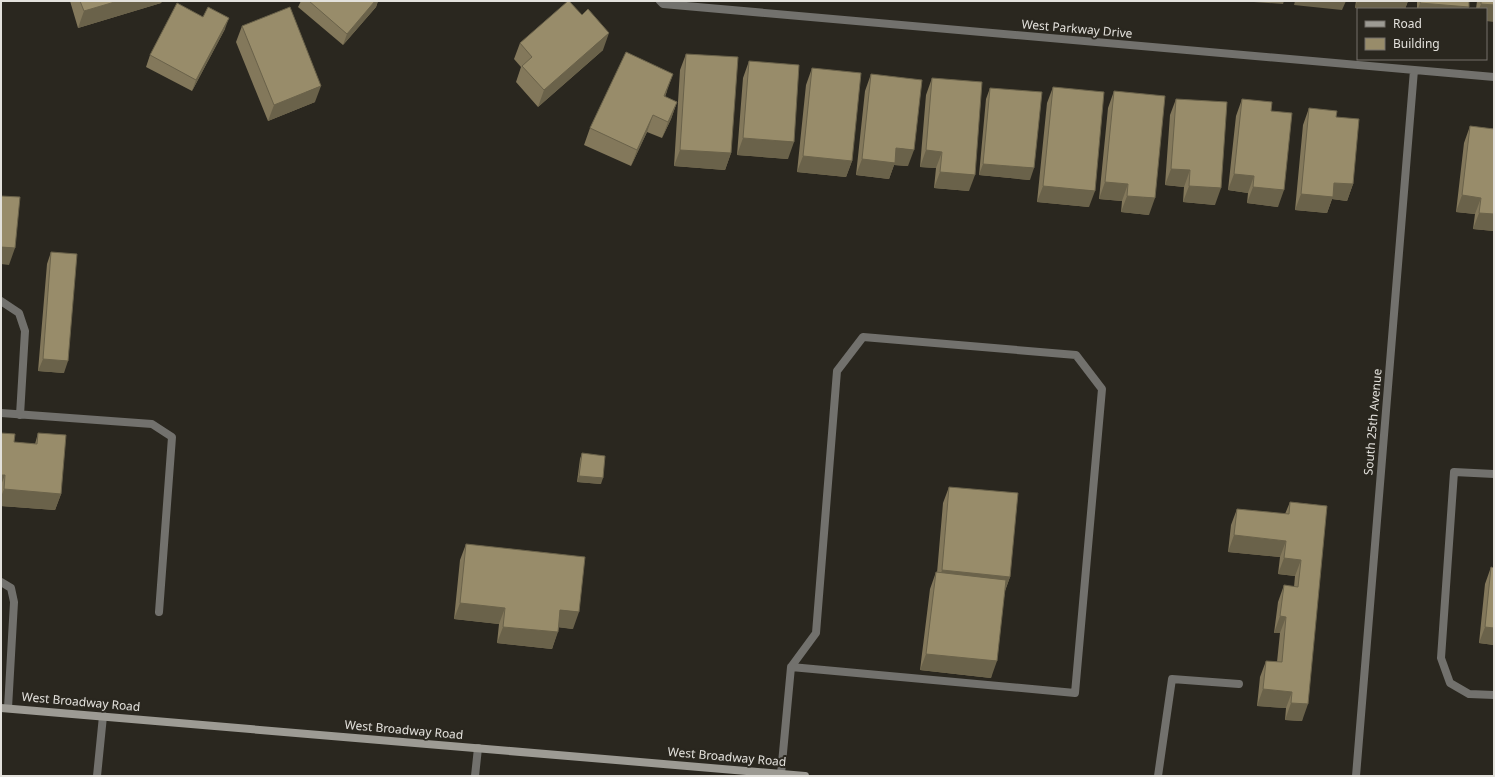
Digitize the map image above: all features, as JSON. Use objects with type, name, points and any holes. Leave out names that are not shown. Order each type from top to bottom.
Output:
[{"type":"main road","name":"West Broadway Road","points":[[4,708],[805,776]]},
{"type":"street","name":"West Parkway Drive","points":[[660,1],[663,4],[1494,77]]},
{"type":"street","name":"South 25th Avenue","points":[[1356,776],[1414,70]]},
{"type":"street","points":[[1,301],[19,313],[25,331],[20,415]]},
{"type":"street","points":[[781,774],[791,667],[816,633],[837,371],[863,337],[1076,355],[1102,389],[1075,693],[791,667]]},
{"type":"street","points":[[1,413],[152,424],[172,437],[160,612]]},
{"type":"street","points":[[1494,474],[1454,472],[1440,658],[1450,683],[1468,694],[1494,696]]},
{"type":"street","points":[[1,582],[11,588],[14,602],[4,708]]},
{"type":"street","points":[[1158,776],[1172,679],[1239,684]]},
{"type":"street","points":[[97,776],[103,716]]},
{"type":"street","points":[[475,776],[478,748]]},
{"type":"building","points":[[80,1],[118,1],[84,11]]},
{"type":"building","points":[[309,1],[375,1],[347,34]]},
{"type":"building","points":[[568,1],[582,15],[588,9],[609,33],[544,90],[522,66],[532,57],[520,43]]},
{"type":"building","points":[[1421,1],[1469,1],[1469,7],[1420,3]]},
{"type":"building","points":[[1481,1],[1494,1],[1494,5],[1481,4]]},
{"type":"building","points":[[177,3],[203,17],[208,7],[229,18],[196,80],[150,55]]},
{"type":"building","points":[[290,7],[321,86],[274,105],[242,26]]},
{"type":"building","points":[[626,52],[673,74],[664,96],[677,102],[668,122],[653,115],[637,150],[590,128]]},
{"type":"building","points":[[686,54],[738,57],[731,153],[680,150]]},
{"type":"building","points":[[749,61],[799,65],[794,142],[743,138]]},
{"type":"building","points":[[812,68],[861,73],[852,161],[803,156]]},
{"type":"building","points":[[871,74],[922,80],[914,150],[896,148],[895,163],[862,159]]},
{"type":"building","points":[[932,78],[982,82],[975,175],[940,172],[942,152],[926,150]]},
{"type":"building","points":[[1053,87],[1104,92],[1095,191],[1043,186]]},
{"type":"building","points":[[990,88],[1042,92],[1034,168],[983,164]]},
{"type":"building","points":[[1114,91],[1165,96],[1155,198],[1127,196],[1128,184],[1105,182]]},
{"type":"building","points":[[1176,99],[1227,102],[1221,188],[1189,186],[1190,170],[1171,169]]},
{"type":"building","points":[[1242,99],[1272,102],[1271,111],[1292,113],[1284,190],[1253,187],[1254,176],[1234,174]]},
{"type":"building","points":[[1309,108],[1337,111],[1336,117],[1359,119],[1353,184],[1334,183],[1333,197],[1301,194]]},
{"type":"building","points":[[1470,126],[1494,129],[1494,214],[1479,213],[1481,198],[1462,195]]},
{"type":"building","points":[[1,196],[20,197],[15,248],[1,247]]},
{"type":"building","points":[[51,252],[77,254],[68,361],[43,359]]},
{"type":"building","points":[[1,433],[15,434],[14,442],[37,444],[38,433],[66,435],[61,494],[4,489],[5,475],[1,475]]},
{"type":"building","points":[[582,453],[605,456],[603,478],[579,476]]},
{"type":"building","points":[[949,487],[1018,493],[1010,577],[942,570]]},
{"type":"building","points":[[1290,502],[1327,506],[1308,704],[1291,703],[1292,692],[1263,689],[1266,661],[1282,662],[1286,617],[1280,616],[1284,585],[1298,587],[1301,560],[1284,558],[1286,541],[1234,535],[1237,509],[1289,514]]},
{"type":"building","points":[[466,544],[585,557],[579,612],[560,610],[558,632],[503,627],[505,608],[460,603]]},
{"type":"building","points":[[1491,567],[1494,568],[1494,628],[1485,627]]},
{"type":"building","points":[[936,572],[1006,580],[997,661],[926,654]]}]
